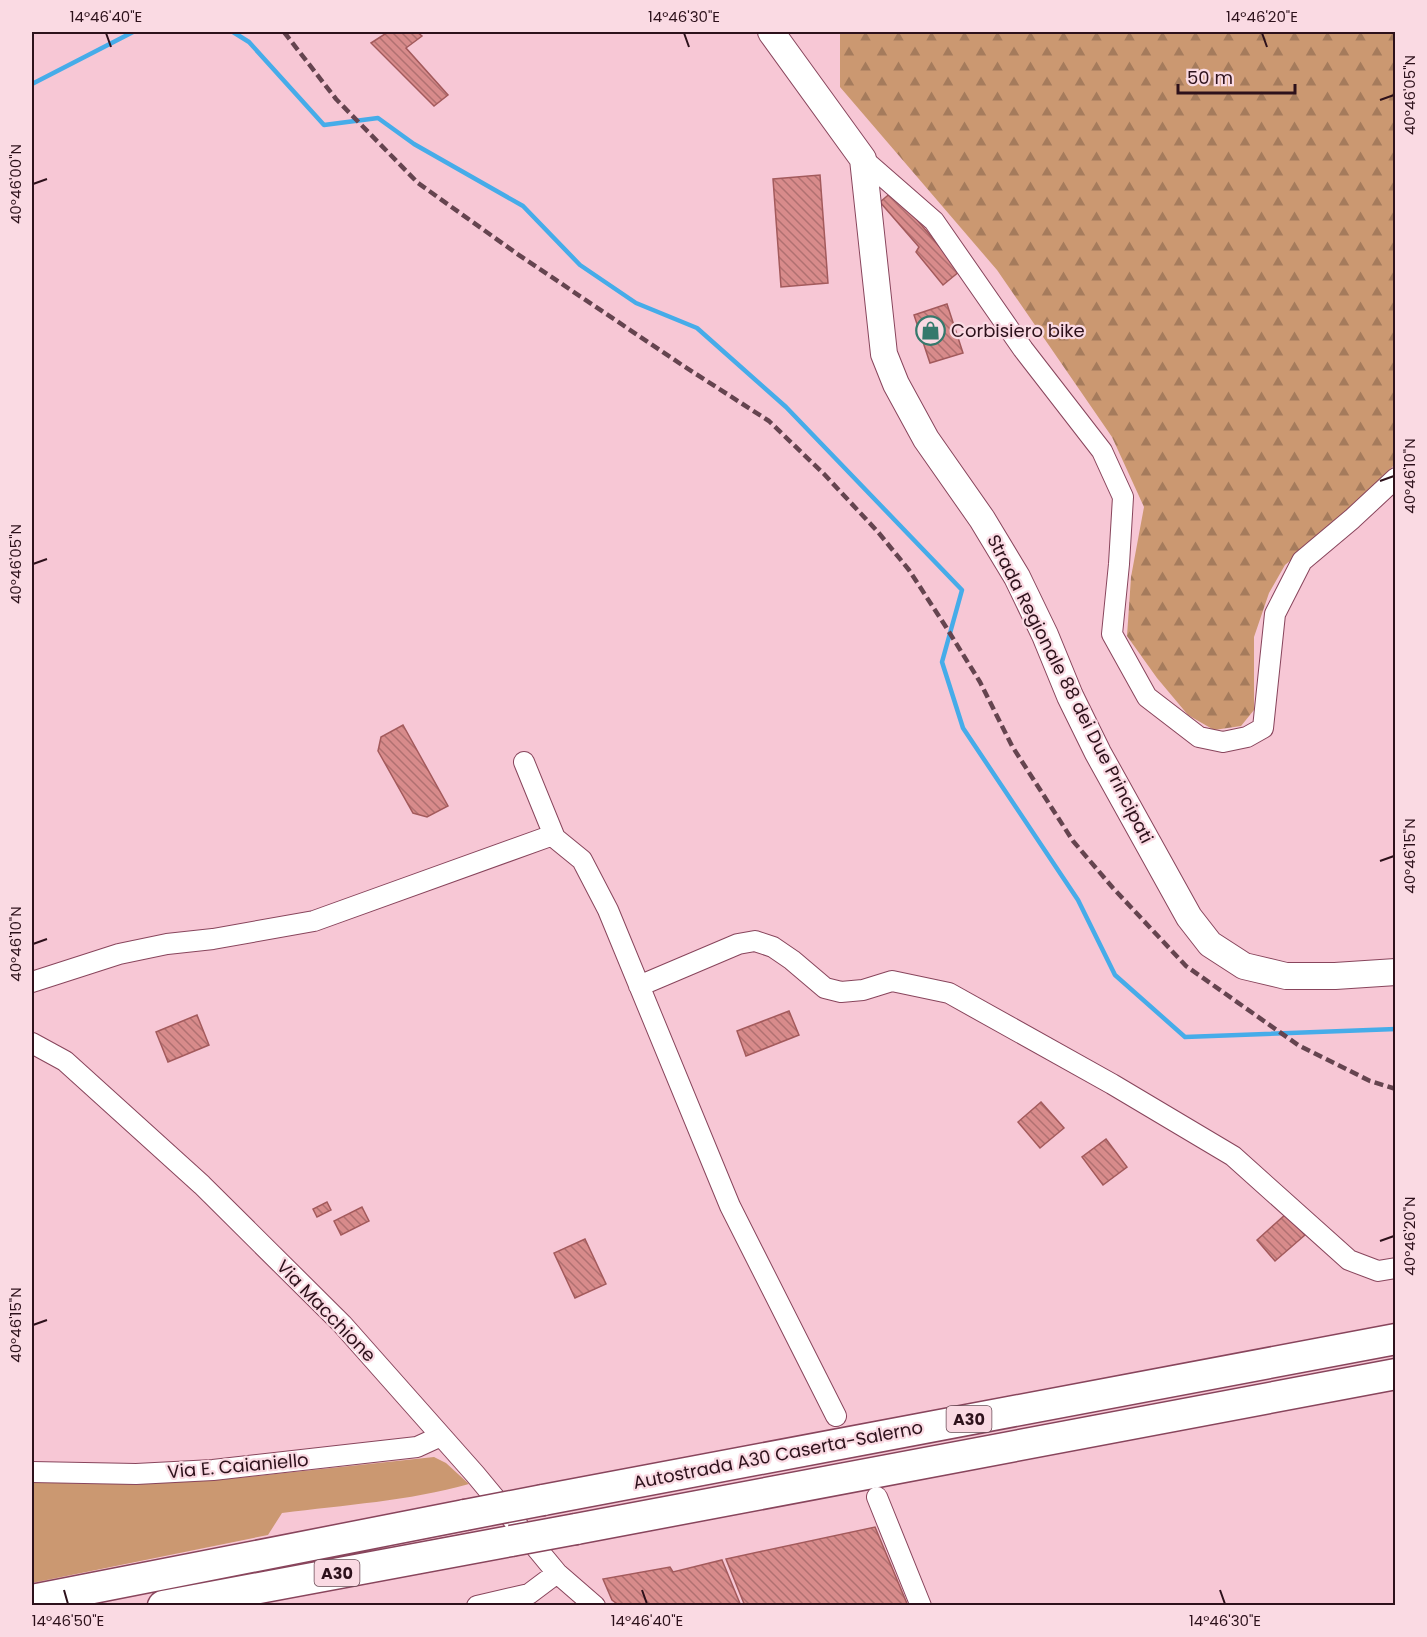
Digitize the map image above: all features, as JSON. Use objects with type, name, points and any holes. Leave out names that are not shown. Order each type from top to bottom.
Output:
[{"type":"highway","name":"Autostrada A30 Caserta-Salerno","points":[[32,1600],[543,1500],[1395,1339]]},
{"type":"highway","name":"Autostrada A30 Caserta-Salerno","points":[[512,1541],[1395,1374]]},
{"type":"highway","name":"A30","points":[[163,1605],[512,1541]]},
{"type":"highway","points":[[259,1605],[402,1571],[512,1541]]},
{"type":"main road","name":"Strada Regionale 88 dei Due Principati","points":[[771,32],[863,159],[884,354],[896,384],[926,439],[982,519],[1017,577],[1098,753],[1189,917],[1210,944],[1244,966],[1286,976],[1395,972]]},
{"type":"street","points":[[863,159],[934,221],[1023,349],[1102,451],[1123,497],[1112,634],[1147,697],[1199,738],[1223,742],[1247,737],[1263,729],[1275,614],[1302,561],[1352,519],[1395,478]]},
{"type":"street","points":[[524,762],[554,835],[582,860],[608,910],[730,1206],[836,1416]]},
{"type":"street","points":[[32,982],[119,954],[167,944],[213,939],[314,921],[554,835]]},
{"type":"street","points":[[639,986],[738,944],[755,941],[773,947],[825,988],[841,992],[863,990],[892,981],[949,993],[1112,1084],[1233,1156],[1349,1260],[1378,1271],[1395,1268]]},
{"type":"street","name":"Via Macchione","points":[[32,1043],[65,1062],[202,1185],[342,1324],[557,1573],[595,1605]]},
{"type":"street","name":"Via E. Caianiello","points":[[32,1472],[136,1474],[213,1470],[417,1447],[441,1436]]},
{"type":"street","points":[[877,1497],[921,1605]]},
{"type":"street","points":[[477,1605],[499,1603],[529,1594],[557,1573]]},
{"type":"green space","points":[[840,32],[1395,32],[1395,464],[1356,506],[1285,565],[1269,593],[1254,637],[1254,710],[1241,726],[1214,730],[1188,715],[1157,678],[1127,636],[1131,577],[1144,507],[1112,437],[997,270],[840,87]]},
{"type":"green space","points":[[434,1457],[446,1463],[469,1484],[400,1499],[282,1513],[268,1535],[32,1583],[32,1482],[97,1484],[218,1480]]},
{"type":"building","points":[[388,32],[417,32],[422,36],[406,48],[448,95],[434,106],[371,43]]},
{"type":"building","points":[[820,175],[828,283],[781,287],[773,179]]},
{"type":"building","points":[[893,191],[960,271],[943,285],[916,252],[919,247],[880,202]]},
{"type":"building","points":[[947,304],[963,353],[930,363],[914,315]]},
{"type":"building","points":[[403,725],[448,806],[427,817],[413,813],[378,751],[381,737]]},
{"type":"building","points":[[789,1011],[799,1035],[746,1056],[737,1031]]},
{"type":"building","points":[[197,1015],[209,1045],[168,1062],[156,1032]]},
{"type":"building","points":[[1041,1102],[1064,1128],[1040,1148],[1018,1122]]},
{"type":"building","points":[[1106,1139],[1127,1167],[1103,1185],[1082,1157]]},
{"type":"building","points":[[327,1202],[331,1210],[317,1217],[313,1209]]},
{"type":"building","points":[[362,1207],[369,1221],[341,1235],[334,1221]]},
{"type":"building","points":[[1286,1214],[1305,1235],[1275,1261],[1257,1240]]},
{"type":"building","points":[[585,1239],[606,1284],[575,1298],[554,1253]]},
{"type":"building","points":[[875,1527],[908,1606],[745,1606],[726,1559]]},
{"type":"building","points":[[722,1560],[741,1606],[620,1606],[612,1600],[603,1579],[670,1567],[673,1572]]},
{"type":"waterway","points":[[32,84],[133,32]]},
{"type":"waterway","points":[[233,32],[249,42],[324,125],[378,118],[414,144],[523,206],[580,265],[636,303],[697,328],[786,407],[962,590],[942,662],[963,728],[1078,900],[1115,975],[1185,1037],[1396,1029]]},
{"type":"railway","points":[[284,32],[336,99],[418,183],[516,253],[769,421],[824,474],[878,532],[909,570],[980,682],[1012,746],[1073,841],[1113,888],[1186,966],[1298,1045],[1370,1081],[1396,1089]]},
{"type":"place","name":"Corbisiero bike","points":[[930,331]]}]
